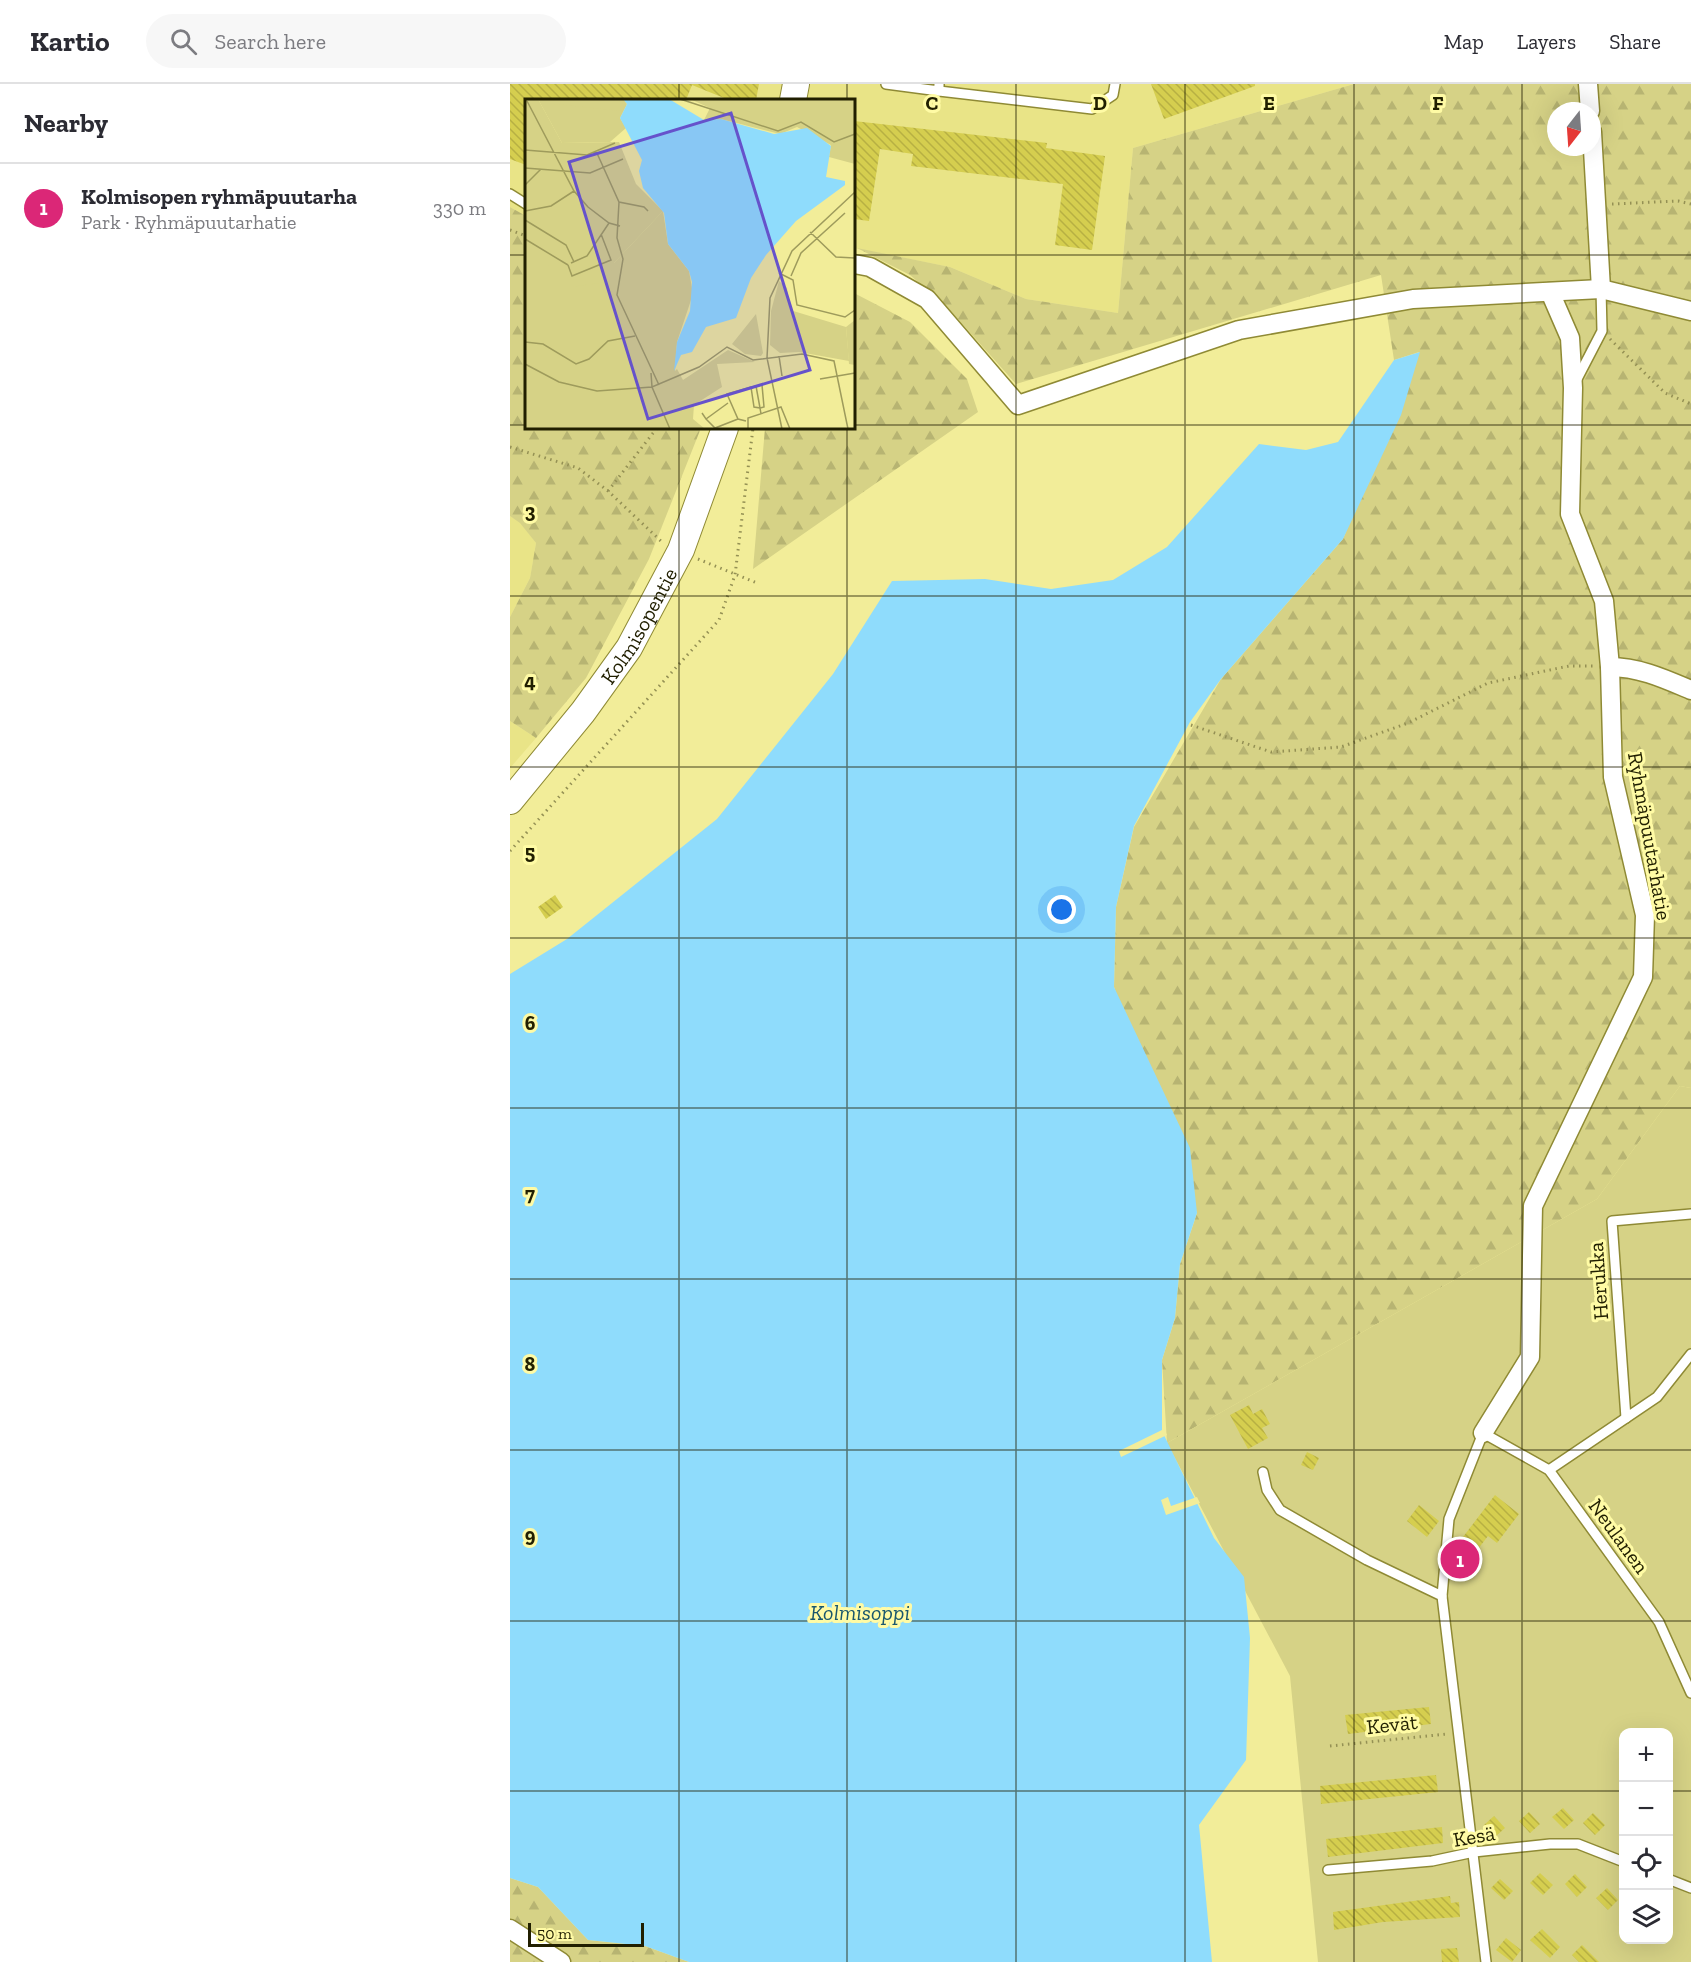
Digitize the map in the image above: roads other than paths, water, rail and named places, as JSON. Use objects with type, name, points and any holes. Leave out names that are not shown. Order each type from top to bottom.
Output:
[{"type":"main road","points":[[794,99],[796,84]]},
{"type":"main road","name":"Kolmisopentie","points":[[512,794],[583,712],[629,648],[681,550],[725,429]]},
{"type":"street","points":[[1588,84],[1589,102]]},
{"type":"street","points":[[1594,156],[1601,289]]},
{"type":"street","points":[[855,264],[870,267],[927,299],[1018,405],[1239,330],[1413,299],[1601,289],[1691,311]]},
{"type":"street","name":"Ryhmäpuutarhatie","points":[[1483,1433],[1530,1357],[1533,1206],[1643,977],[1645,915],[1613,777],[1610,667],[1604,601],[1570,514],[1573,388],[1570,338],[1550,292]]},
{"type":"street","points":[[1610,667],[1625,667],[1658,676],[1691,690]]},
{"type":"street","points":[[510,1929],[561,1962]]},
{"type":"lane","points":[[886,84],[939,87],[1092,109],[1113,94],[1115,84]]},
{"type":"lane","points":[[510,194],[525,203]]},
{"type":"lane","points":[[1573,388],[1602,331],[1601,289]]},
{"type":"lane","name":"Herukka","points":[[1626,1418],[1612,1221],[1691,1214]]},
{"type":"lane","points":[[1549,1470],[1657,1397],[1691,1354]]},
{"type":"lane","points":[[1483,1433],[1449,1519],[1442,1596],[1486,1962]]},
{"type":"lane","name":"Neulanen","points":[[1483,1433],[1549,1470],[1659,1622],[1691,1692]]},
{"type":"lane","points":[[1263,1472],[1267,1490],[1280,1510],[1367,1560],[1442,1596]]},
{"type":"lane","name":"Kesä","points":[[1328,1870],[1432,1861],[1474,1852],[1578,1844],[1619,1860]]},
{"type":"lane","points":[[1673,1882],[1691,1888]]},
{"type":"water","name":"Kolmisoppi","points":[[1420,352],[1401,415],[1343,539],[1221,679],[1190,722],[1134,826],[1116,907],[1114,987],[1190,1148],[1197,1213],[1180,1264],[1175,1318],[1162,1360],[1162,1431],[1214,1538],[1244,1577],[1250,1638],[1246,1760],[1199,1825],[1212,1962],[689,1962],[645,1946],[588,1940],[538,1887],[510,1878],[510,974],[567,939],[717,819],[833,674],[892,581],[985,579],[1051,589],[1113,580],[1167,547],[1259,444],[1306,450],[1338,442],[1394,360]]},
{"type":"place","name":"Kolmisopen ryhmäpuutarha","points":[[1460,1559]]}]
